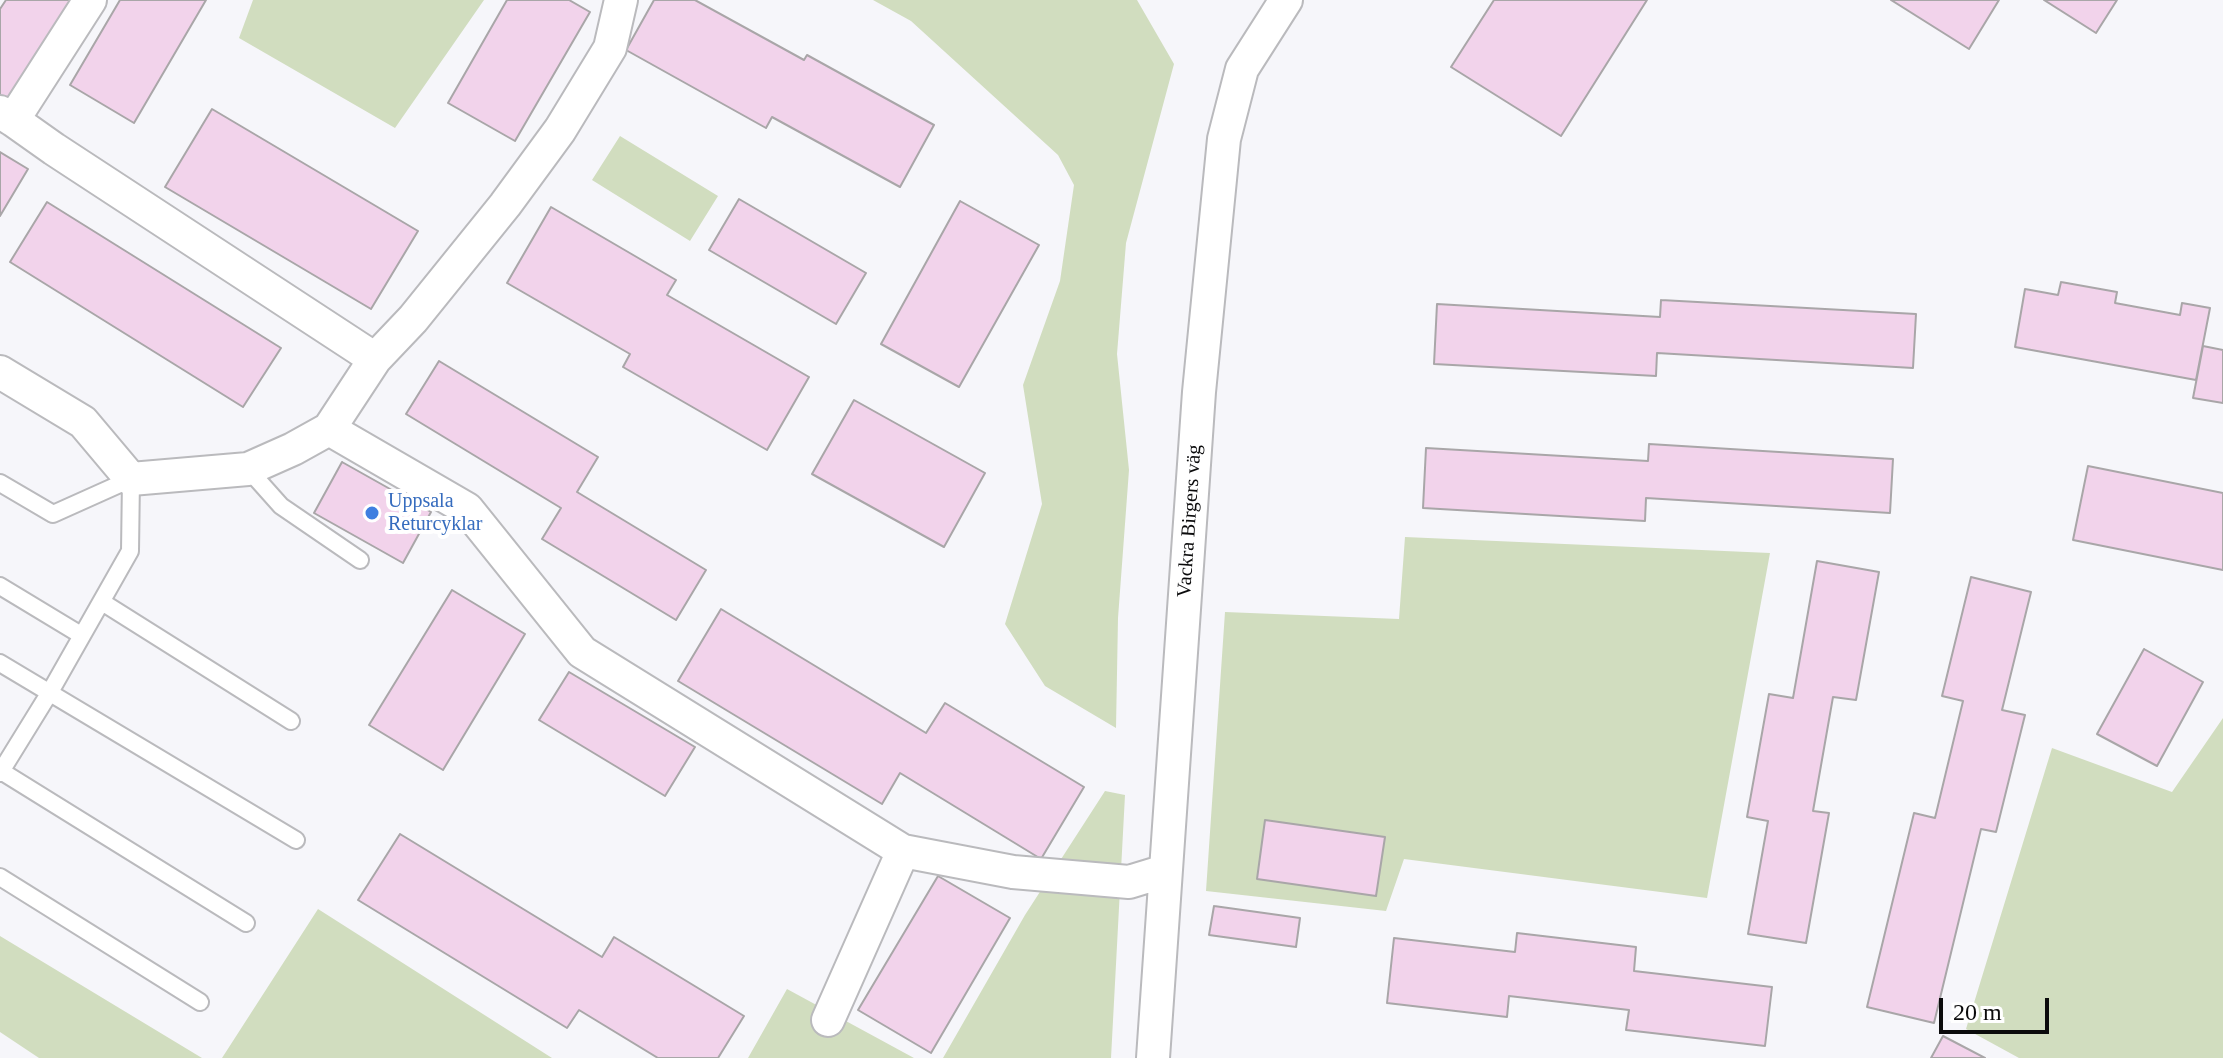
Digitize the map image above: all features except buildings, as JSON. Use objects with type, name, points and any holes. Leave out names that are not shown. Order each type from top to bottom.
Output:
[{"type":"street","points":[[90,0],[7,116],[375,359]]},
{"type":"street","points":[[0,372],[83,422],[131,479],[248,469],[329,429],[375,359],[413,319],[505,205],[560,130],[610,48],[621,0]]},
{"type":"street","name":"Vackra Birgers väg","points":[[1153,1058],[1199,392],[1224,139],[1242,69],[1286,0]]},
{"type":"street","points":[[329,429],[467,509],[582,652],[903,851],[1013,872],[1129,882],[1165,871]]},
{"type":"street","points":[[828,1020],[903,851]]},
{"type":"lane","points":[[248,469],[281,506],[360,560]]},
{"type":"lane","points":[[0,483],[53,514],[131,479],[130,551],[1,772],[246,923]]},
{"type":"lane","points":[[0,586],[81,635]]},
{"type":"lane","points":[[102,602],[291,721]]},
{"type":"lane","points":[[0,663],[296,840]]},
{"type":"lane","points":[[0,877],[200,1002]]},
{"type":"green space","points":[[253,0],[484,0],[395,128],[239,38]]},
{"type":"green space","points":[[873,0],[1137,0],[1174,64],[1126,243],[1117,354],[1129,470],[1118,618],[1116,728],[1045,686],[1005,624],[1042,504],[1023,385],[1060,281],[1074,185],[1058,155],[911,21]]},
{"type":"green space","points":[[620,136],[718,196],[690,241],[592,180]]},
{"type":"green space","points":[[1405,537],[1770,553],[1707,898],[1404,859],[1386,911],[1206,891],[1225,612],[1399,619]]},
{"type":"green space","points":[[2223,718],[2223,1058],[2019,1058],[1966,1029],[2052,748],[2172,792]]},
{"type":"green space","points":[[1105,791],[1125,795],[1111,1058],[943,1058],[1025,915]]},
{"type":"green space","points":[[318,909],[552,1058],[222,1058]]},
{"type":"green space","points":[[0,936],[202,1058],[39,1058],[0,1032]]},
{"type":"green space","points":[[787,989],[914,1058],[748,1058]]},
{"type":"place","name":"Uppsala Returcyklar","points":[[372,513]]}]
